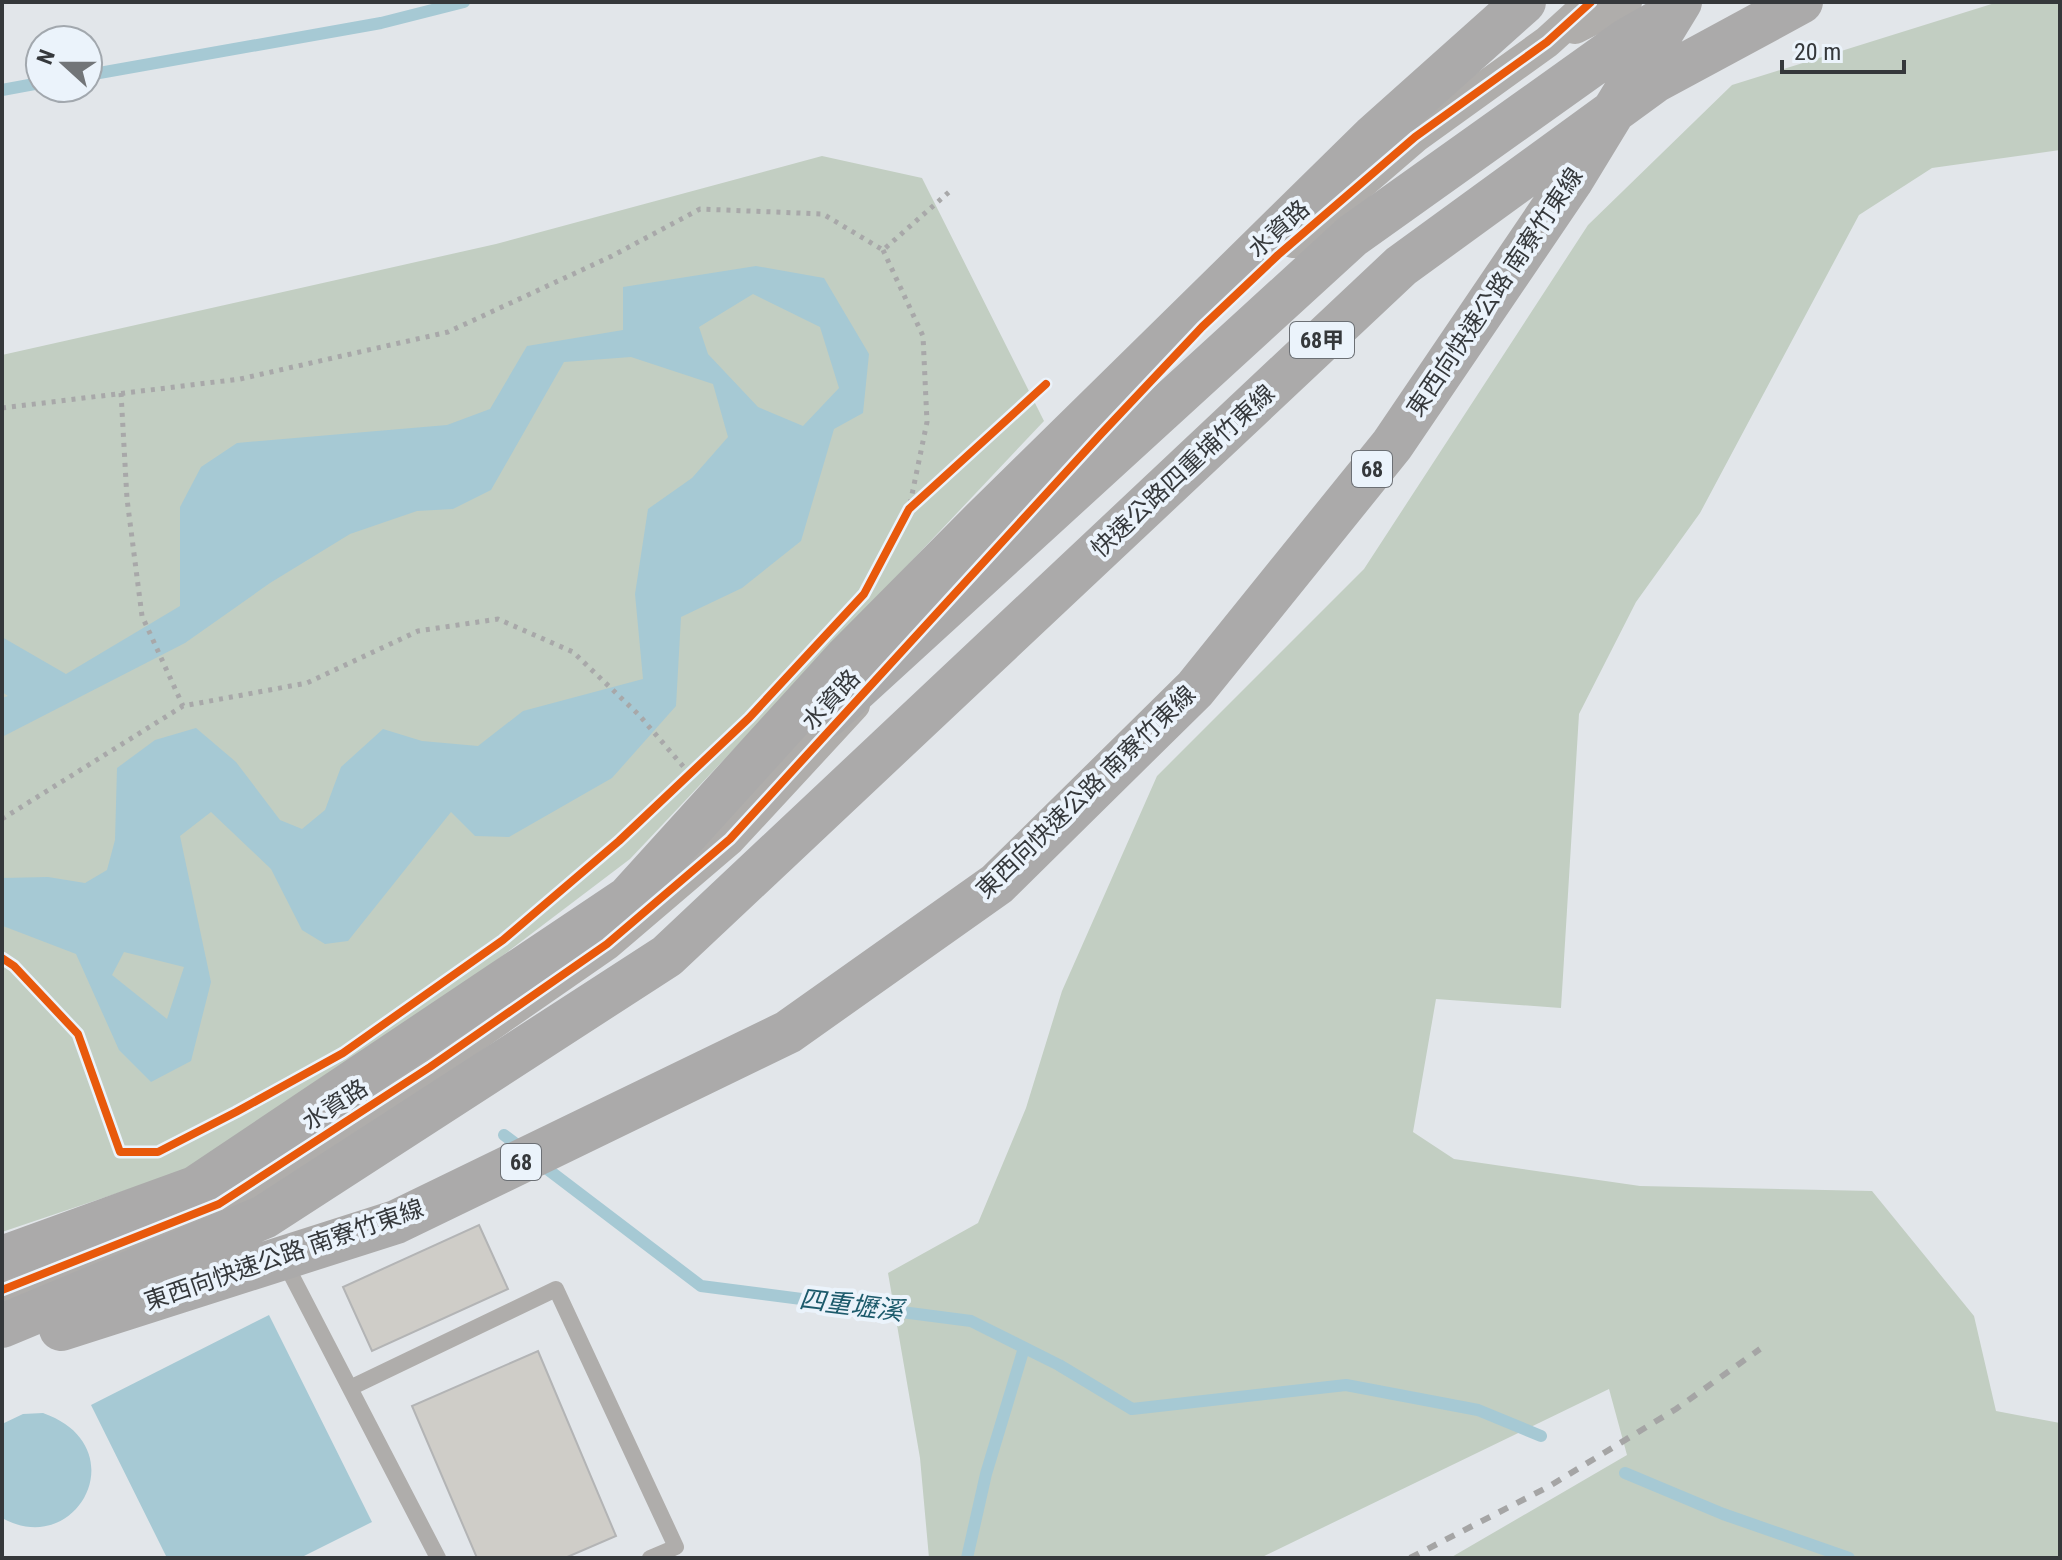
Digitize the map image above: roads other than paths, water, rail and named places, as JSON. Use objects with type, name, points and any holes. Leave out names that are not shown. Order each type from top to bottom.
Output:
[{"type":"highway","points":[[2,1258],[195,1188],[628,898],[846,658],[961,542],[1373,137],[1524,2]]},
{"type":"highway","name":"東西向快速公路 南寮竹東線","points":[[2,1348],[396,1222],[788,1032],[997,884],[1195,689],[1392,445],[1571,181],[1680,2]]},
{"type":"highway","name":"68甲","points":[[628,898],[1352,236],[1627,40],[1694,2]]},
{"type":"highway","name":"快速公路四重埔竹東線","points":[[2,1326],[264,1217],[667,956],[1401,266],[1655,81],[1801,2]]},
{"type":"street","name":"水資路","points":[[2,1290],[219,1204],[251,1197],[607,944],[730,839],[1202,327],[1278,255],[1415,137],[1547,42],[1591,2]]},
{"type":"street","name":"水資路","points":[[1547,42],[1626,2]]},
{"type":"lane","points":[[251,1197],[438,1558]]},
{"type":"lane","points":[[350,1388],[556,1289],[676,1547],[650,1558]]},
{"type":"water","points":[[756,266],[824,278],[869,354],[863,413],[834,429],[801,541],[742,588],[681,617],[676,706],[612,778],[509,837],[475,836],[451,812],[348,941],[325,944],[302,930],[271,869],[211,812],[180,836],[211,982],[191,1061],[151,1082],[119,1050],[76,954],[2,928],[2,878],[48,877],[85,883],[107,870],[115,840],[117,768],[155,740],[196,728],[236,762],[280,820],[302,829],[325,810],[341,767],[383,729],[422,741],[478,746],[523,711],[643,679],[635,594],[648,509],[692,478],[728,437],[713,384],[631,357],[564,362],[491,490],[453,509],[417,511],[350,534],[270,583],[185,643],[2,737],[2,698],[8,696],[2,692],[2,637],[66,674],[180,606],[180,507],[201,467],[237,443],[447,425],[490,409],[527,346],[623,330],[623,287]],"holes":[[[753,294],[820,327],[839,388],[803,426],[758,407],[708,354],[699,327]],[[124,952],[184,967],[167,1019],[112,975]]]},
{"type":"water","points":[[269,1315],[372,1522],[300,1558],[167,1558],[91,1405]]},
{"type":"water","points":[[43,1413],[71,1429],[87,1449],[91,1472],[86,1494],[73,1512],[54,1524],[29,1527],[2,1518],[2,1424],[23,1414]]},
{"type":"waterway","points":[[104,72],[381,23],[464,2]]},
{"type":"waterway","points":[[2,90],[24,86]]},
{"type":"waterway","name":"四重壢溪","points":[[504,1135],[524,1150]]},
{"type":"waterway","name":"四重壢溪","points":[[538,1162],[701,1286],[971,1321],[1059,1365],[1132,1409],[1346,1385],[1478,1410],[1541,1436]]},
{"type":"waterway","name":"四重壢溪","points":[[967,1558],[986,1474],[1024,1348]]},
{"type":"waterway","points":[[1625,1473],[1723,1514],[1849,1558]]},
{"type":"railway","points":[[1410,1558],[1548,1487],[1676,1409],[1760,1349]]}]
